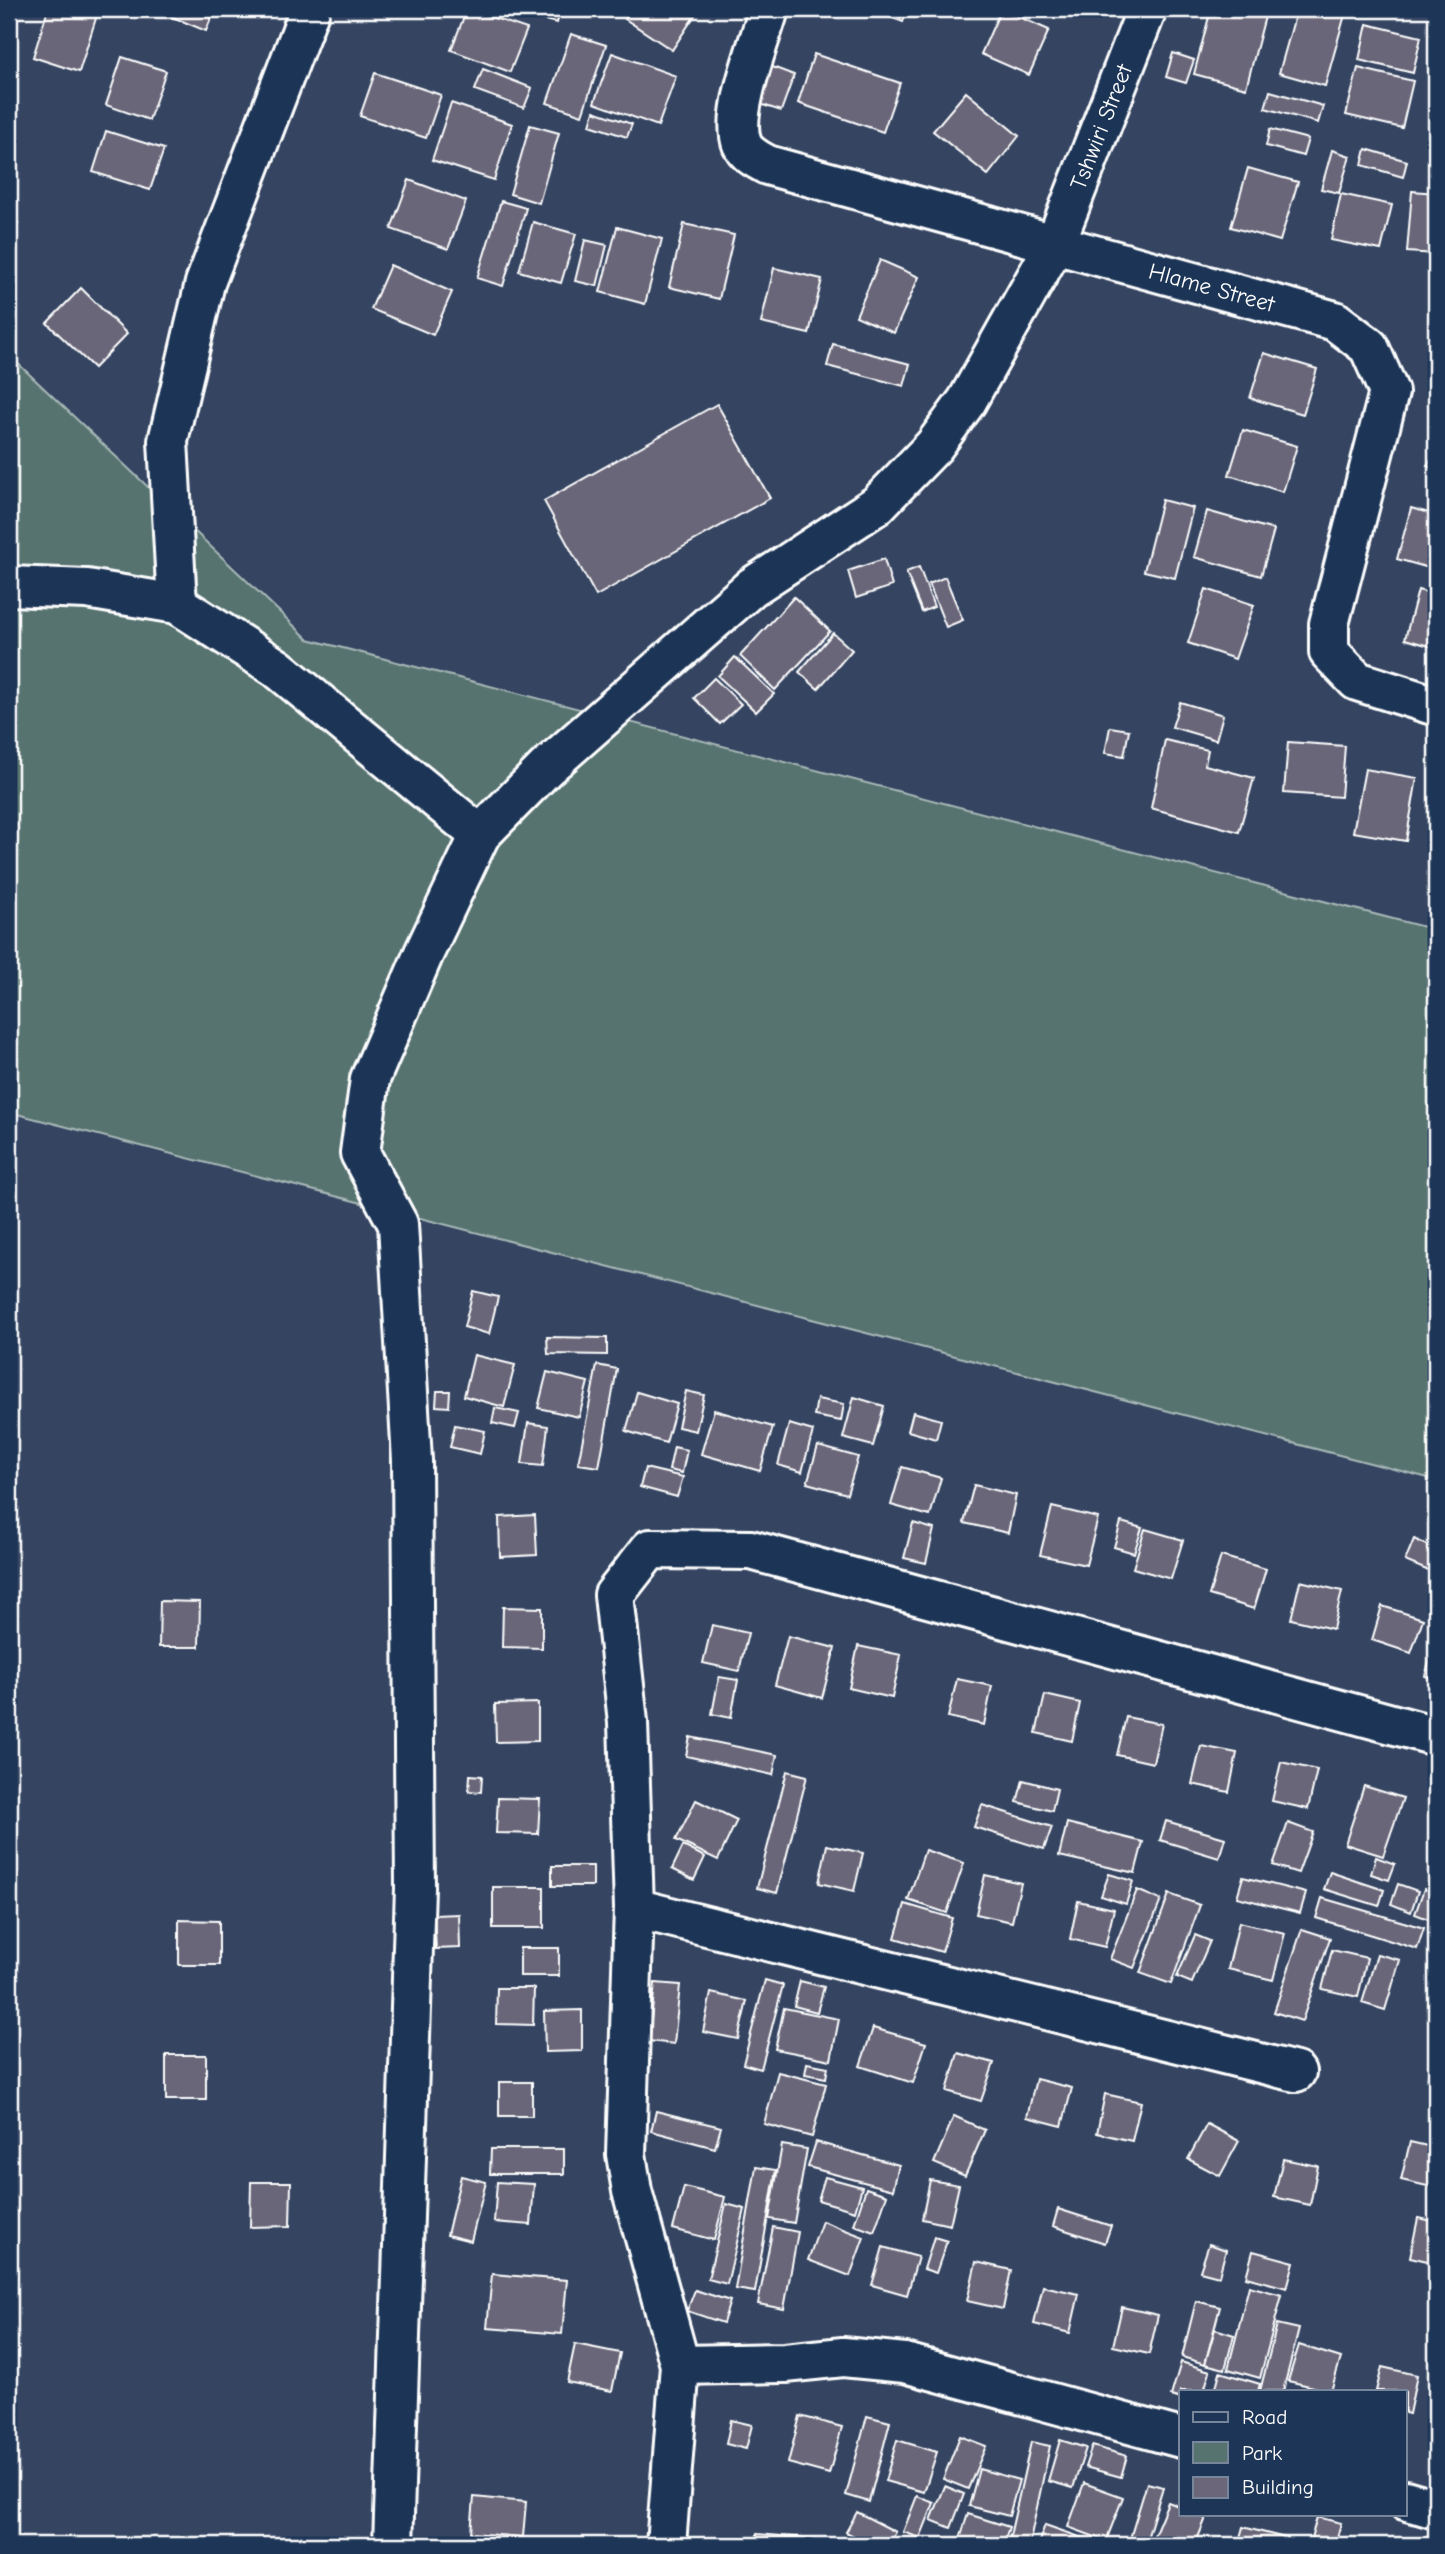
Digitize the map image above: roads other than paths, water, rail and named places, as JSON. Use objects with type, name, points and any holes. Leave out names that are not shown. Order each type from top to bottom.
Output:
[{"type":"street","points":[[177,604],[168,441],[205,283],[310,9]]},
{"type":"street","name":"Hlame Street","points":[[769,9],[740,114],[743,146],[751,156],[767,165],[1335,321],[1369,347],[1389,391],[1329,624],[1329,652],[1357,681],[1436,706]]},
{"type":"street","name":"Tshwiri Street","points":[[480,835],[546,768],[752,587],[877,505],[934,446],[967,401],[1055,244],[1147,9]]},
{"type":"street","points":[[9,586],[87,589],[177,604],[277,668],[480,835],[370,1079],[360,1153],[398,1224],[412,1460],[415,1888],[393,2545]]},
{"type":"street","points":[[666,2545],[680,2365],[632,2191],[626,2154],[635,1908],[628,1722],[614,1595],[650,1549],[751,1550],[1436,1736]]},
{"type":"street","points":[[635,1908],[1296,2072]]},
{"type":"street","points":[[680,2365],[785,2363],[842,2357],[905,2363],[1179,2437]]},
{"type":"street","points":[[1406,2500],[1436,2508]]}]
